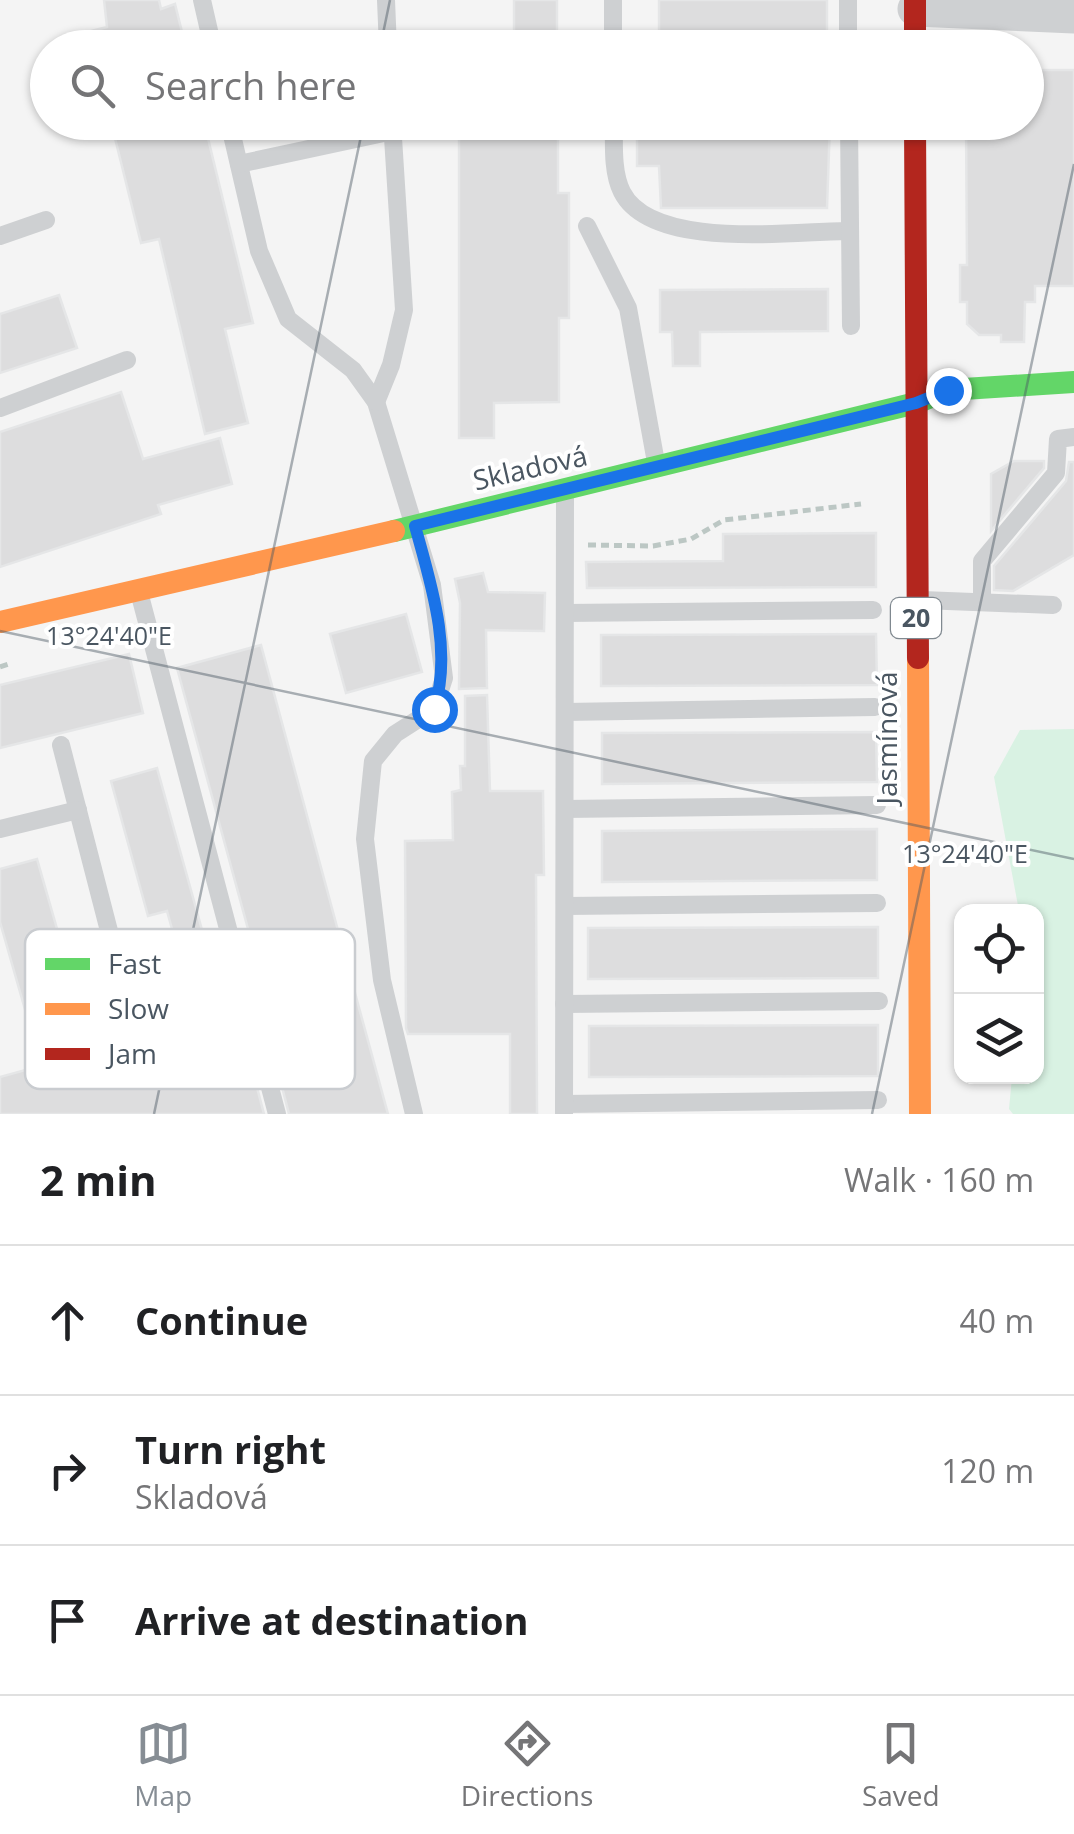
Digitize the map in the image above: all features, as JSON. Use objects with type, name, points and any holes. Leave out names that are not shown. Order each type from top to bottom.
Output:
[{"type":"street","points":[[915,5],[1074,16]]},
{"type":"street","name":"Jasmínová","points":[[916,140],[920,1114]]},
{"type":"street","name":"Skladová","points":[[0,622],[565,492],[916,403],[948,390],[1074,382]]},
{"type":"lane","points":[[202,0],[208,30]]},
{"type":"lane","points":[[386,0],[387,30]]},
{"type":"lane","points":[[613,0],[614,30]]},
{"type":"lane","points":[[848,0],[848,30]]},
{"type":"lane","points":[[233,140],[258,251],[288,318],[353,370],[376,402],[432,585],[444,678],[434,709],[395,734],[373,761],[365,839],[382,980],[414,1114]]},
{"type":"lane","points":[[239,164],[338,140]]},
{"type":"lane","points":[[376,402],[391,365],[404,310],[393,140]]},
{"type":"lane","points":[[614,140],[622,192],[646,219],[681,231],[850,231]]},
{"type":"lane","points":[[849,140],[852,326]]},
{"type":"lane","points":[[0,236],[46,220]]},
{"type":"lane","points":[[587,226],[628,308],[657,468]]},
{"type":"lane","points":[[0,408],[126,360]]},
{"type":"lane","points":[[982,602],[982,561],[1064,466],[1058,440],[1074,438]]},
{"type":"lane","points":[[565,492],[564,1109],[878,1100]]},
{"type":"lane","points":[[138,590],[228,929]]},
{"type":"lane","points":[[916,600],[1053,605]]},
{"type":"lane","points":[[565,613],[873,610]]},
{"type":"lane","points":[[565,712],[875,708]]},
{"type":"lane","points":[[61,745],[109,929]]},
{"type":"lane","points":[[564,809],[877,805]]},
{"type":"lane","points":[[0,829],[78,810]]},
{"type":"lane","points":[[565,906],[877,903]]},
{"type":"lane","points":[[564,1004],[878,1001]]},
{"type":"lane","points":[[270,1089],[277,1114]]},
{"type":"path","points":[[565,545],[652,546],[691,539],[724,520],[860,504]]},
{"type":"green space","points":[[1074,729],[1074,1114],[1013,1114],[1009,1109],[1011,1084],[1044,1084],[1044,904],[1018,904],[994,777],[1020,730]]},
{"type":"building","points":[[104,0],[159,0],[161,9],[175,4],[182,30],[95,30],[107,27]]},
{"type":"building","points":[[514,0],[557,0],[557,30],[514,30]]},
{"type":"building","points":[[659,0],[827,0],[827,30],[659,30]]},
{"type":"building","points":[[1044,70],[1074,70],[1074,286],[1035,286],[1035,302],[1025,302],[1024,342],[1001,342],[1001,335],[979,335],[967,324],[967,302],[960,302],[960,265],[967,265],[966,140],[1044,140]]},
{"type":"building","points":[[115,140],[208,140],[253,323],[225,329],[248,423],[205,434],[159,239],[141,243]]},
{"type":"building","points":[[459,140],[558,140],[558,193],[569,193],[569,318],[559,318],[559,402],[494,403],[494,438],[459,438]]},
{"type":"building","points":[[637,140],[829,140],[827,208],[661,208],[659,166],[637,166]]},
{"type":"building","points":[[828,289],[828,331],[700,332],[700,366],[673,366],[672,332],[660,332],[660,290]]},
{"type":"building","points":[[59,295],[77,348],[0,373],[0,314]]},
{"type":"building","points":[[121,392],[143,459],[220,438],[232,484],[158,505],[161,514],[0,567],[0,432]]},
{"type":"building","points":[[1014,461],[1044,461],[1044,468],[991,531],[991,474]]},
{"type":"building","points":[[1069,462],[1074,462],[1074,555],[1013,591],[994,590],[994,566],[1066,481]]},
{"type":"building","points":[[876,533],[876,587],[587,588],[586,562],[723,561],[723,534]]},
{"type":"building","points":[[483,573],[488,592],[545,593],[544,631],[486,630],[487,688],[459,689],[460,603],[455,579]]},
{"type":"building","points":[[406,614],[422,672],[346,693],[330,634]]},
{"type":"building","points":[[876,634],[877,685],[601,686],[601,635]]},
{"type":"building","points":[[261,645],[338,929],[248,929],[177,668]]},
{"type":"building","points":[[129,654],[143,713],[0,748],[0,685]]},
{"type":"building","points":[[487,695],[490,791],[543,791],[544,875],[536,875],[537,1114],[510,1114],[510,1034],[408,1034],[406,1028],[405,841],[453,840],[452,792],[461,790],[460,766],[465,766],[465,696]]},
{"type":"building","points":[[876,732],[877,782],[602,784],[602,733]]},
{"type":"building","points":[[157,768],[202,929],[172,929],[167,911],[148,916],[111,781]]},
{"type":"building","points":[[877,829],[877,880],[602,882],[602,831]]},
{"type":"building","points":[[37,859],[57,929],[25,929],[25,1010],[0,922],[0,869]]},
{"type":"building","points":[[878,927],[878,978],[588,979],[588,928]]},
{"type":"building","points":[[355,992],[388,1114],[289,1114],[283,1089],[355,1089]]},
{"type":"building","points":[[878,1025],[878,1076],[589,1077],[589,1026]]},
{"type":"building","points":[[25,1070],[25,1089],[257,1089],[264,1114],[0,1114],[0,1077]]},
{"type":"traffic: fast","points":[[394,531],[916,403],[948,390],[1074,382]]},
{"type":"traffic: slow","points":[[0,622],[394,531]]},
{"type":"traffic: slow","points":[[918,658],[920,1114]]},
{"type":"traffic: jam","points":[[915,0],[915,30]]},
{"type":"traffic: jam","points":[[915,140],[918,658]]},
{"type":"route","points":[[434,709],[444,678],[432,585],[415,526],[916,403],[948,390]]}]
